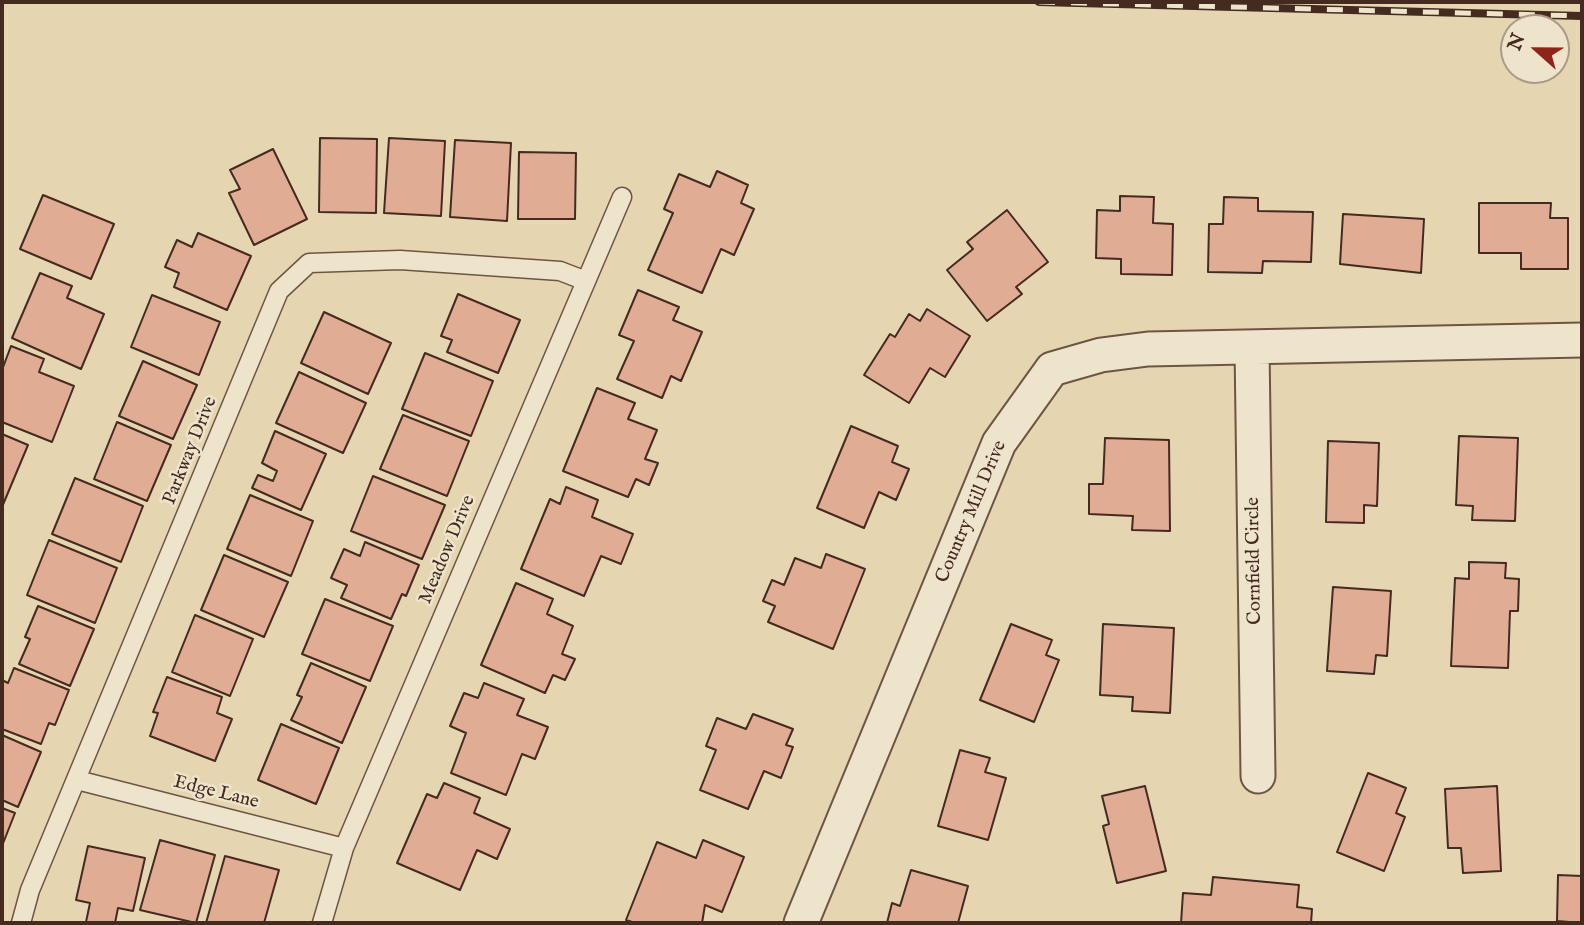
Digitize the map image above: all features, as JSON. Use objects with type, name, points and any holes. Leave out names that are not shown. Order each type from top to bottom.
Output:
[{"type":"street","name":"Country Mill Drive","points":[[801,923],[999,443],[1052,369],[1101,355],[1148,349],[1582,340]]},
{"type":"street","name":"Cornfield Circle","points":[[1252,347],[1258,776]]},
{"type":"lane","name":"Meadow Drive","points":[[322,923],[344,848],[622,197]]},
{"type":"lane","name":"Parkway Drive","points":[[21,923],[30,890],[279,291],[309,263],[400,260],[560,271],[586,281]]},
{"type":"lane","name":"Edge Lane","points":[[77,780],[344,848]]},
{"type":"building","points":[[320,138],[377,139],[376,213],[319,212]]},
{"type":"building","points":[[389,138],[445,141],[441,216],[384,213]]},
{"type":"building","points":[[455,140],[511,143],[507,221],[450,217]]},
{"type":"building","points":[[273,149],[307,219],[254,245],[229,193],[240,189],[230,170]]},
{"type":"building","points":[[519,152],[576,153],[575,219],[518,219]]},
{"type":"building","points":[[717,171],[748,185],[741,203],[754,209],[734,255],[721,249],[702,293],[648,270],[673,213],[664,209],[679,174],[710,187]]},
{"type":"building","points":[[43,195],[114,224],[91,279],[20,249]]},
{"type":"building","points":[[1120,196],[1154,197],[1153,223],[1173,224],[1172,275],[1121,274],[1121,259],[1096,258],[1097,210],[1120,211]]},
{"type":"building","points":[[1224,197],[1258,198],[1258,211],[1313,212],[1311,262],[1263,261],[1262,273],[1208,272],[1209,224],[1223,224]]},
{"type":"building","points":[[1479,203],[1551,203],[1550,218],[1568,218],[1568,269],[1521,269],[1521,253],[1479,253]]},
{"type":"building","points":[[1007,210],[1048,262],[1016,287],[1022,294],[987,321],[947,270],[973,249],[967,242]]},
{"type":"building","points":[[1343,214],[1424,219],[1421,273],[1340,264]]},
{"type":"building","points":[[198,233],[251,256],[227,310],[174,287],[179,273],[165,267],[177,240],[192,247]]},
{"type":"building","points":[[40,273],[72,286],[67,298],[104,314],[81,369],[12,338]]},
{"type":"building","points":[[638,290],[679,307],[673,320],[702,332],[681,381],[671,376],[662,398],[617,379],[634,341],[619,335]]},
{"type":"building","points":[[458,294],[520,320],[498,373],[447,352],[452,340],[441,336]]},
{"type":"building","points":[[152,295],[220,322],[199,375],[131,347]]},
{"type":"building","points":[[927,309],[970,336],[945,377],[930,368],[909,403],[864,375],[890,334],[895,337],[909,314],[920,321]]},
{"type":"building","points":[[324,312],[391,343],[368,394],[301,363]]},
{"type":"building","points":[[11,346],[44,359],[39,372],[74,386],[52,442],[2,422],[2,370]]},
{"type":"building","points":[[425,353],[493,381],[471,436],[402,409]]},
{"type":"building","points":[[143,361],[197,385],[173,439],[119,416]]},
{"type":"building","points":[[299,372],[366,403],[343,453],[276,423]]},
{"type":"building","points":[[597,388],[635,403],[628,419],[657,430],[645,459],[658,463],[649,485],[636,479],[628,497],[563,471]]},
{"type":"building","points":[[403,415],[469,441],[447,496],[380,469]]},
{"type":"building","points":[[117,422],[171,445],[147,501],[94,479]]},
{"type":"building","points":[[851,426],[898,446],[892,462],[909,469],[896,500],[879,492],[864,528],[817,508]]},
{"type":"building","points":[[275,431],[326,454],[301,510],[252,488],[258,475],[273,481],[277,471],[262,463]]},
{"type":"building","points":[[2,434],[28,445],[2,507]]},
{"type":"building","points":[[1459,436],[1518,438],[1515,521],[1472,520],[1473,506],[1456,505]]},
{"type":"building","points":[[1105,438],[1169,440],[1170,531],[1132,530],[1133,516],[1089,514],[1089,484],[1103,484]]},
{"type":"building","points":[[1328,441],[1379,443],[1377,506],[1364,505],[1364,523],[1326,522]]},
{"type":"building","points":[[373,476],[445,505],[422,559],[351,531]]},
{"type":"building","points":[[75,478],[143,506],[121,562],[52,534]]},
{"type":"building","points":[[566,487],[598,500],[592,517],[633,534],[621,564],[601,556],[584,596],[521,569],[550,499],[560,504]]},
{"type":"building","points":[[250,495],[313,521],[291,576],[227,549]]},
{"type":"building","points":[[49,540],[117,568],[95,623],[27,595]]},
{"type":"building","points":[[365,542],[419,565],[406,596],[402,594],[391,619],[341,598],[347,585],[331,578],[344,549],[360,556]]},
{"type":"building","points":[[826,554],[865,569],[833,649],[768,622],[775,606],[763,601],[772,580],[784,585],[795,558],[821,568]]},
{"type":"building","points":[[224,555],[288,582],[264,637],[201,610]]},
{"type":"building","points":[[1469,562],[1506,563],[1505,578],[1519,579],[1518,611],[1510,611],[1508,668],[1451,666],[1455,578],[1469,579]]},
{"type":"building","points":[[516,583],[553,599],[547,614],[573,626],[562,654],[575,659],[565,680],[553,675],[545,693],[481,665]]},
{"type":"building","points":[[1333,587],[1391,591],[1387,656],[1376,655],[1374,674],[1327,671]]},
{"type":"building","points":[[325,599],[393,626],[370,681],[302,654]]},
{"type":"building","points":[[38,606],[94,629],[70,686],[19,664],[30,639],[25,637]]},
{"type":"building","points":[[195,615],[253,639],[230,696],[172,672]]},
{"type":"building","points":[[1011,624],[1052,640],[1046,655],[1059,660],[1034,722],[980,700]]},
{"type":"building","points":[[1103,624],[1174,628],[1170,713],[1132,711],[1133,697],[1100,695]]},
{"type":"building","points":[[311,663],[366,687],[342,743],[291,720],[302,697],[297,695]]},
{"type":"building","points":[[14,668],[69,690],[55,725],[49,723],[41,744],[2,729],[2,680],[8,683]]},
{"type":"building","points":[[167,677],[222,697],[217,713],[232,719],[215,761],[150,736],[158,713],[153,712]]},
{"type":"building","points":[[484,683],[524,699],[517,715],[548,727],[535,759],[522,754],[506,795],[451,773],[466,733],[450,726],[464,693],[478,698]]},
{"type":"building","points":[[753,714],[793,729],[786,745],[793,747],[781,778],[764,771],[748,809],[700,790],[716,750],[706,746],[717,718],[746,729]]},
{"type":"building","points":[[281,724],[339,748],[316,804],[258,780]]},
{"type":"building","points":[[2,735],[41,752],[18,807],[2,800]]},
{"type":"building","points":[[960,750],[990,758],[985,772],[1006,778],[988,840],[938,826]]},
{"type":"building","points":[[1368,773],[1406,788],[1396,813],[1405,817],[1384,871],[1337,852]]},
{"type":"building","points":[[444,783],[480,798],[474,813],[510,829],[497,859],[477,850],[460,890],[397,863],[427,794],[437,798]]},
{"type":"building","points":[[1145,786],[1166,871],[1117,883],[1103,826],[1109,824],[1102,796]]},
{"type":"building","points":[[1497,786],[1501,871],[1463,873],[1461,848],[1448,848],[1445,789]]},
{"type":"building","points":[[2,808],[15,813],[2,846]]},
{"type":"building","points":[[160,840],[215,855],[196,923],[140,910]]},
{"type":"building","points":[[703,840],[744,857],[722,912],[705,905],[702,923],[635,923],[626,920],[657,842],[696,858]]},
{"type":"building","points":[[88,846],[145,858],[133,911],[118,908],[115,923],[86,922],[90,903],[76,900]]},
{"type":"building","points":[[225,856],[279,870],[264,923],[206,923]]},
{"type":"building","points":[[911,870],[968,886],[958,923],[887,923],[892,903],[900,906]]},
{"type":"building","points":[[1558,875],[1582,876],[1582,923],[1557,921]]},
{"type":"building","points":[[1213,877],[1299,885],[1297,907],[1312,909],[1311,923],[1181,923],[1183,893],[1211,895]]},
{"type":"railway","points":[[1039,2],[1582,16]]}]
